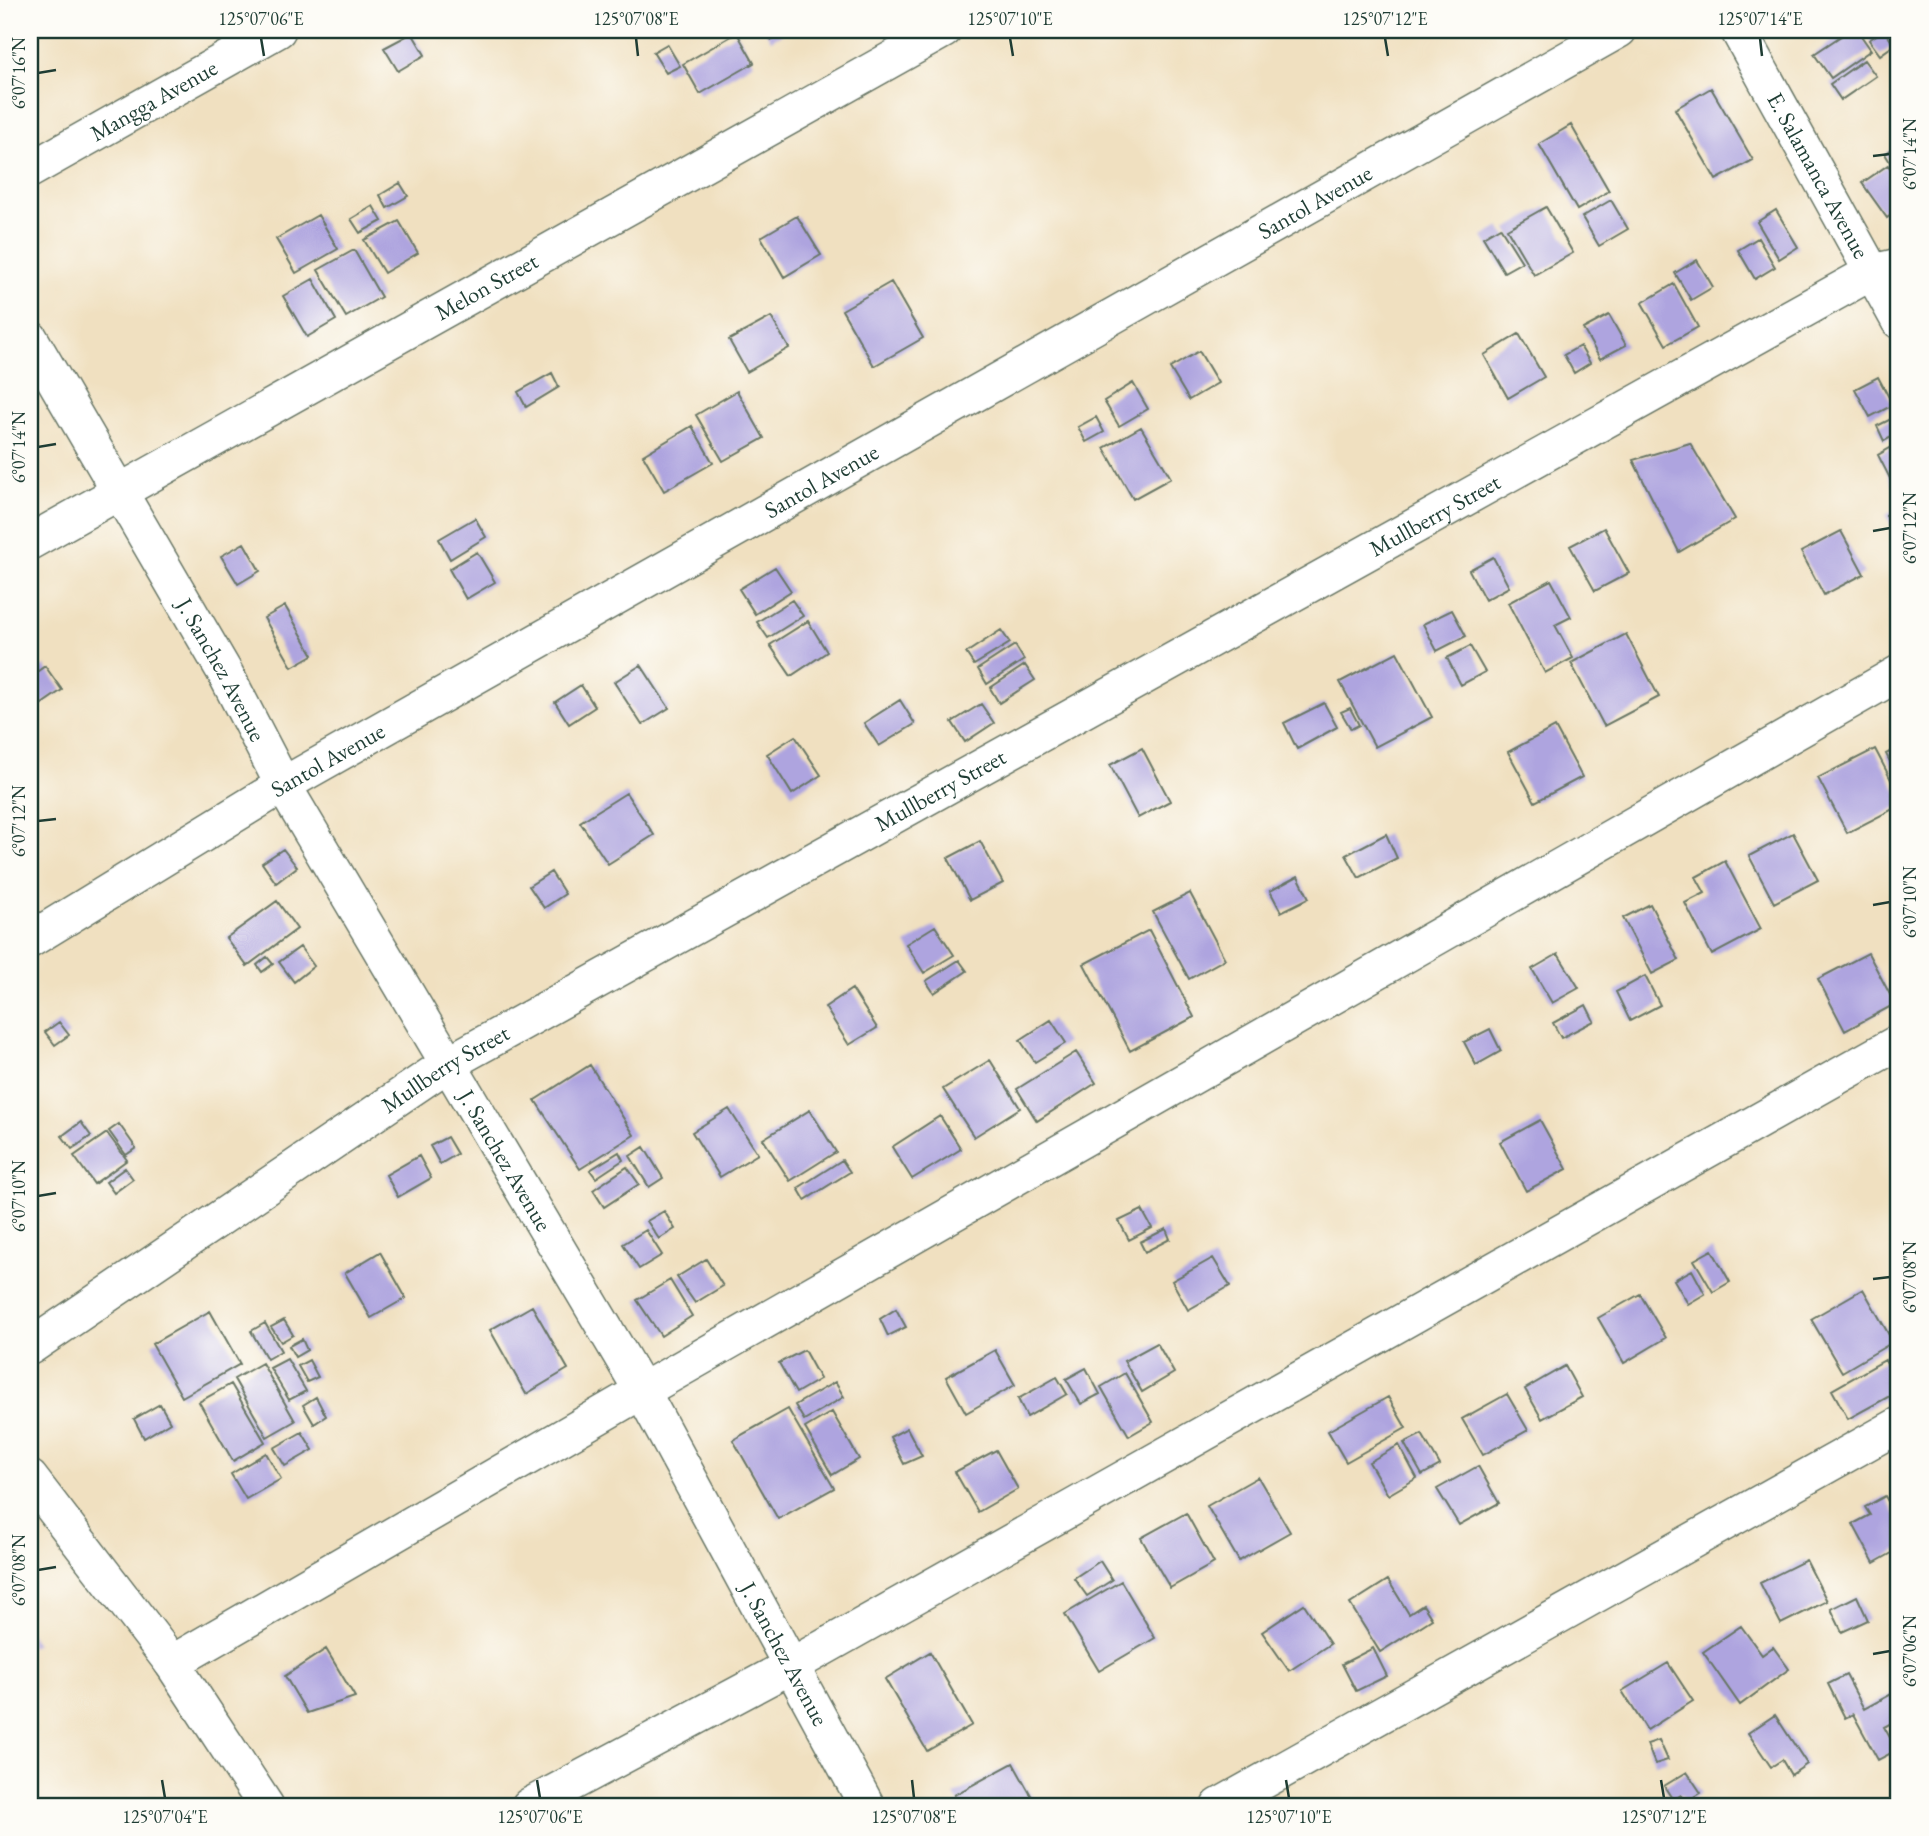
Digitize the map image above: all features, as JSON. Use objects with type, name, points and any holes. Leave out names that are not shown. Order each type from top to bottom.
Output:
[{"type":"street","name":"Mangga Avenue","points":[[30,170],[278,30]]},
{"type":"street","name":"Melon Street","points":[[30,542],[944,30]]},
{"type":"street","name":"Santol Avenue","points":[[30,940],[283,785],[1619,30]]},
{"type":"street","name":"E. Salamanca Avenue","points":[[1738,30],[1886,269],[1899,321]]},
{"type":"street","name":"Mullberry Street","points":[[30,1347],[449,1063],[1886,269]]},
{"type":"street","name":"J. Sanchez Avenue","points":[[30,338],[223,671],[283,785],[642,1391],[789,1667],[867,1806]]},
{"type":"street","points":[[172,1663],[642,1391],[1899,673]]},
{"type":"street","points":[[529,1806],[789,1667],[1899,1042]]},
{"type":"street","points":[[1219,1806],[1899,1425]]},
{"type":"street","points":[[30,1478],[172,1663],[266,1806]]},
{"type":"building","points":[[765,30],[788,30],[771,40]]},
{"type":"building","points":[[1850,30],[1857,30],[1871,50],[1831,78],[1814,54]]},
{"type":"building","points":[[1884,30],[1894,45],[1880,55],[1869,40]]},
{"type":"building","points":[[412,33],[425,55],[398,71],[384,48]]},
{"type":"building","points":[[737,33],[754,63],[700,94],[683,64]]},
{"type":"building","points":[[667,44],[680,66],[666,73],[653,52]]},
{"type":"building","points":[[1864,60],[1876,76],[1841,100],[1830,84]]},
{"type":"building","points":[[1711,88],[1753,160],[1716,180],[1675,109]]},
{"type":"building","points":[[1571,125],[1609,191],[1577,210],[1539,144]]},
{"type":"building","points":[[1899,144],[1899,176],[1885,154]]},
{"type":"building","points":[[1888,165],[1899,180],[1899,209],[1887,218],[1862,183]]},
{"type":"building","points":[[400,183],[408,196],[387,208],[380,195]]},
{"type":"building","points":[[1611,200],[1628,229],[1599,246],[1582,217]]},
{"type":"building","points":[[373,206],[382,221],[360,233],[351,219]]},
{"type":"building","points":[[1546,207],[1573,253],[1534,275],[1507,229]]},
{"type":"building","points":[[1776,210],[1798,247],[1779,259],[1757,222]]},
{"type":"building","points":[[318,215],[338,249],[296,273],[276,239]]},
{"type":"building","points":[[797,216],[821,255],[784,277],[761,237]]},
{"type":"building","points":[[399,221],[418,253],[384,273],[364,240]]},
{"type":"building","points":[[1500,227],[1522,262],[1504,272],[1483,237]]},
{"type":"building","points":[[1758,238],[1775,267],[1755,279],[1738,250]]},
{"type":"building","points":[[354,250],[381,297],[346,317],[318,270]]},
{"type":"building","points":[[1697,260],[1713,287],[1691,300],[1675,273]]},
{"type":"building","points":[[313,279],[336,320],[307,337],[283,296]]},
{"type":"building","points":[[891,282],[923,338],[874,366],[842,310]]},
{"type":"building","points":[[1674,284],[1698,327],[1666,345],[1642,303]]},
{"type":"building","points":[[1609,315],[1626,345],[1600,359],[1583,329]]},
{"type":"building","points":[[771,317],[789,348],[747,372],[729,340]]},
{"type":"building","points":[[1519,334],[1544,377],[1508,398],[1484,355]]},
{"type":"building","points":[[1580,346],[1590,363],[1574,373],[1564,355]]},
{"type":"building","points":[[1199,351],[1218,383],[1189,400],[1170,368]]},
{"type":"building","points":[[552,373],[559,387],[526,407],[518,392]]},
{"type":"building","points":[[1878,377],[1893,405],[1870,417],[1855,389]]},
{"type":"building","points":[[1133,383],[1148,409],[1119,426],[1104,401]]},
{"type":"building","points":[[737,391],[764,438],[723,461],[696,415]]},
{"type":"building","points":[[1897,416],[1899,433],[1884,441],[1877,426]]},
{"type":"building","points":[[1096,417],[1104,432],[1086,442],[1078,427]]},
{"type":"building","points":[[692,426],[713,463],[664,491],[643,455]]},
{"type":"building","points":[[1141,427],[1171,478],[1133,499],[1104,448]]},
{"type":"building","points":[[1690,443],[1735,519],[1679,552],[1633,460]]},
{"type":"building","points":[[1899,443],[1899,496],[1878,455]]},
{"type":"building","points":[[1899,508],[1899,540],[1886,515]]},
{"type":"building","points":[[475,518],[486,537],[450,559],[439,539]]},
{"type":"building","points":[[1604,528],[1629,573],[1595,591],[1570,546]]},
{"type":"building","points":[[1841,531],[1864,574],[1824,595],[1801,552]]},
{"type":"building","points":[[244,543],[260,571],[238,584],[221,556]]},
{"type":"building","points":[[477,552],[495,582],[466,599],[449,569]]},
{"type":"building","points":[[1493,557],[1509,587],[1485,600],[1469,570]]},
{"type":"building","points":[[775,567],[791,591],[755,614],[739,589]]},
{"type":"building","points":[[1551,580],[1571,617],[1555,625],[1573,658],[1545,673],[1508,603]]},
{"type":"building","points":[[792,600],[803,616],[768,638],[757,622]]},
{"type":"building","points":[[285,606],[313,655],[292,667],[264,618]]},
{"type":"building","points":[[1452,610],[1466,636],[1437,651],[1423,624]]},
{"type":"building","points":[[808,621],[827,652],[791,676],[770,645]]},
{"type":"building","points":[[1001,630],[1010,643],[974,665],[966,653]]},
{"type":"building","points":[[1626,634],[1659,697],[1604,726],[1571,663]]},
{"type":"building","points":[[1015,645],[1024,660],[987,684],[978,669]]},
{"type":"building","points":[[1470,646],[1485,672],[1461,685],[1447,658]]},
{"type":"building","points":[[1397,652],[1432,717],[1375,747],[1340,682]]},
{"type":"building","points":[[641,665],[669,708],[642,725],[614,682]]},
{"type":"building","points":[[1025,665],[1035,680],[999,703],[990,688]]},
{"type":"building","points":[[45,666],[62,690],[36,708],[30,698],[30,677]]},
{"type":"building","points":[[581,685],[595,707],[569,724],[555,702]]},
{"type":"building","points":[[900,700],[915,724],[879,746],[864,723]]},
{"type":"building","points":[[1324,703],[1337,727],[1297,749],[1284,723]]},
{"type":"building","points":[[981,704],[994,723],[965,742],[952,722]]},
{"type":"building","points":[[1350,708],[1359,725],[1351,729],[1341,712]]},
{"type":"building","points":[[1555,727],[1582,777],[1535,802],[1508,752]]},
{"type":"building","points":[[795,736],[821,775],[792,794],[767,754]]},
{"type":"building","points":[[1899,747],[1899,779],[1886,754]]},
{"type":"building","points":[[1142,748],[1170,801],[1138,818],[1110,765]]},
{"type":"building","points":[[1875,749],[1899,795],[1899,806],[1847,833],[1818,778]]},
{"type":"building","points":[[626,793],[654,835],[608,864],[580,822]]},
{"type":"building","points":[[1793,833],[1818,880],[1774,903],[1749,856]]},
{"type":"building","points":[[1386,834],[1397,858],[1359,878],[1346,855]]},
{"type":"building","points":[[980,841],[1003,883],[970,900],[948,858]]},
{"type":"building","points":[[283,849],[297,867],[276,883],[262,863]]},
{"type":"building","points":[[1725,861],[1761,929],[1712,955],[1685,903],[1705,893],[1696,877]]},
{"type":"building","points":[[551,872],[565,894],[544,908],[529,886]]},
{"type":"building","points":[[1298,876],[1309,898],[1281,912],[1270,891]]},
{"type":"building","points":[[1190,893],[1225,959],[1189,979],[1153,912]]},
{"type":"building","points":[[277,901],[297,929],[247,966],[226,938]]},
{"type":"building","points":[[1650,904],[1679,960],[1652,974],[1623,918]]},
{"type":"building","points":[[935,926],[954,955],[924,973],[906,944]]},
{"type":"building","points":[[1149,930],[1194,1017],[1130,1051],[1084,964]]},
{"type":"building","points":[[300,947],[314,966],[294,982],[279,962]]},
{"type":"building","points":[[1868,953],[1895,1004],[1845,1031],[1818,979]]},
{"type":"building","points":[[1558,954],[1579,988],[1552,1003],[1532,969]]},
{"type":"building","points":[[267,957],[273,964],[262,972],[257,965]]},
{"type":"building","points":[[959,960],[967,971],[934,993],[926,981]]},
{"type":"building","points":[[1645,976],[1660,1005],[1630,1021],[1616,992]]},
{"type":"building","points":[[852,989],[877,1028],[849,1045],[825,1007]]},
{"type":"building","points":[[1586,1005],[1594,1021],[1561,1038],[1553,1023]]},
{"type":"building","points":[[1051,1020],[1066,1043],[1035,1062],[1020,1040]]},
{"type":"building","points":[[59,1022],[69,1035],[55,1045],[45,1032]]},
{"type":"building","points":[[1490,1029],[1501,1051],[1476,1065],[1464,1042]]},
{"type":"building","points":[[1076,1052],[1096,1083],[1037,1121],[1017,1089]]},
{"type":"building","points":[[990,1060],[1020,1108],[974,1137],[943,1089]]},
{"type":"building","points":[[590,1065],[634,1135],[580,1169],[535,1100]]},
{"type":"building","points":[[729,1109],[758,1154],[720,1177],[692,1132]]},
{"type":"building","points":[[810,1110],[836,1152],[790,1181],[763,1139]]},
{"type":"building","points":[[940,1116],[961,1149],[912,1179],[892,1147]]},
{"type":"building","points":[[1540,1120],[1567,1169],[1526,1191],[1500,1142]]},
{"type":"building","points":[[81,1122],[91,1136],[72,1149],[62,1136]]},
{"type":"building","points":[[119,1124],[136,1148],[126,1155],[109,1131]]},
{"type":"building","points":[[107,1133],[127,1160],[94,1184],[74,1156]]},
{"type":"building","points":[[447,1137],[457,1154],[440,1164],[430,1146]]},
{"type":"building","points":[[644,1147],[663,1178],[649,1187],[630,1156]]},
{"type":"building","points":[[619,1152],[623,1160],[596,1178],[590,1170]]},
{"type":"building","points":[[419,1156],[431,1178],[398,1197],[386,1175]]},
{"type":"building","points":[[842,1160],[850,1172],[805,1200],[798,1188]]},
{"type":"building","points":[[627,1167],[639,1184],[604,1207],[593,1190]]},
{"type":"building","points":[[125,1168],[133,1179],[114,1193],[106,1182]]},
{"type":"building","points":[[1142,1210],[1152,1228],[1129,1240],[1119,1221]]},
{"type":"building","points":[[664,1211],[675,1229],[659,1239],[647,1221]]},
{"type":"building","points":[[1166,1229],[1170,1239],[1145,1252],[1140,1242]]},
{"type":"building","points":[[646,1230],[662,1255],[639,1269],[623,1244]]},
{"type":"building","points":[[1712,1250],[1730,1282],[1713,1292],[1694,1260]]},
{"type":"building","points":[[380,1252],[406,1298],[371,1318],[345,1273]]},
{"type":"building","points":[[1213,1258],[1230,1286],[1188,1310],[1172,1281]]},
{"type":"building","points":[[706,1259],[723,1286],[695,1303],[677,1277]]},
{"type":"building","points":[[1692,1270],[1705,1294],[1688,1304],[1674,1280]]},
{"type":"building","points":[[670,1280],[692,1316],[661,1336],[637,1300]]},
{"type":"building","points":[[1863,1289],[1893,1342],[1842,1372],[1811,1319]]},
{"type":"building","points":[[1640,1294],[1666,1338],[1624,1363],[1598,1318]]},
{"type":"building","points":[[532,1306],[568,1369],[526,1394],[490,1330]]},
{"type":"building","points":[[896,1309],[906,1327],[888,1336],[880,1319]]},
{"type":"building","points":[[210,1311],[240,1364],[182,1397],[152,1344]]},
{"type":"building","points":[[284,1320],[293,1335],[281,1342],[271,1327]]},
{"type":"building","points":[[265,1323],[281,1351],[267,1359],[251,1331]]},
{"type":"building","points":[[302,1339],[307,1350],[295,1357],[289,1346]]},
{"type":"building","points":[[1157,1343],[1174,1373],[1142,1392],[1124,1361]]},
{"type":"building","points":[[804,1350],[820,1379],[796,1393],[779,1363]]},
{"type":"building","points":[[995,1350],[1015,1385],[966,1413],[946,1377]]},
{"type":"building","points":[[287,1359],[306,1391],[289,1400],[270,1368]]},
{"type":"building","points":[[309,1360],[318,1377],[307,1382],[298,1366]]},
{"type":"building","points":[[1885,1360],[1899,1391],[1848,1419],[1832,1390]]},
{"type":"building","points":[[262,1363],[295,1421],[267,1437],[234,1379]]},
{"type":"building","points":[[1565,1366],[1582,1397],[1542,1419],[1525,1389]]},
{"type":"building","points":[[1086,1368],[1100,1394],[1081,1404],[1066,1379]]},
{"type":"building","points":[[1125,1373],[1153,1422],[1129,1436],[1101,1387]]},
{"type":"building","points":[[1057,1377],[1067,1394],[1027,1417],[1018,1399]]},
{"type":"building","points":[[835,1382],[844,1397],[804,1420],[795,1405]]},
{"type":"building","points":[[231,1384],[265,1442],[233,1461],[199,1402]]},
{"type":"building","points":[[1507,1394],[1528,1430],[1483,1455],[1462,1419]]},
{"type":"building","points":[[316,1397],[326,1416],[314,1424],[303,1405]]},
{"type":"building","points":[[1388,1397],[1406,1428],[1346,1462],[1328,1431]]},
{"type":"building","points":[[160,1404],[170,1422],[144,1438],[134,1419]]},
{"type":"building","points":[[788,1409],[834,1488],[778,1519],[733,1440]]},
{"type":"building","points":[[832,1412],[859,1459],[832,1475],[805,1428]]},
{"type":"building","points":[[907,1428],[922,1456],[904,1464],[890,1437]]},
{"type":"building","points":[[302,1432],[313,1450],[285,1466],[274,1448]]},
{"type":"building","points":[[1422,1434],[1440,1465],[1422,1475],[1404,1443]]},
{"type":"building","points":[[1399,1445],[1417,1478],[1388,1495],[1369,1462]]},
{"type":"building","points":[[996,1450],[1018,1489],[978,1512],[955,1472]]},
{"type":"building","points":[[266,1453],[281,1479],[246,1499],[231,1474]]},
{"type":"building","points":[[1478,1466],[1499,1503],[1459,1525],[1437,1489]]},
{"type":"building","points":[[1258,1477],[1290,1532],[1239,1561],[1207,1506]]},
{"type":"building","points":[[1885,1496],[1899,1521],[1899,1549],[1874,1563],[1853,1524],[1870,1515],[1865,1507]]},
{"type":"building","points":[[1186,1513],[1214,1563],[1170,1588],[1141,1538]]},
{"type":"building","points":[[1806,1560],[1827,1601],[1781,1624],[1760,1583]]},
{"type":"building","points":[[1100,1561],[1112,1580],[1087,1596],[1074,1578]]},
{"type":"building","points":[[1388,1580],[1409,1614],[1423,1605],[1432,1619],[1380,1652],[1350,1604]]},
{"type":"building","points":[[1121,1581],[1155,1638],[1099,1671],[1065,1614]]},
{"type":"building","points":[[1857,1596],[1868,1620],[1842,1632],[1831,1609]]},
{"type":"building","points":[[1304,1604],[1330,1644],[1289,1671],[1262,1632]]},
{"type":"building","points":[[1741,1626],[1762,1655],[1773,1647],[1789,1669],[1740,1705],[1703,1652]]},
{"type":"building","points":[[30,1632],[36,1644],[30,1647]]},
{"type":"building","points":[[1373,1648],[1387,1676],[1356,1691],[1342,1664]]},
{"type":"building","points":[[326,1649],[355,1697],[307,1713],[285,1676]]},
{"type":"building","points":[[930,1652],[972,1725],[927,1751],[885,1679]]},
{"type":"building","points":[[1668,1663],[1693,1701],[1647,1730],[1622,1691]]},
{"type":"building","points":[[1846,1675],[1864,1709],[1899,1690],[1899,1719],[1884,1727],[1897,1750],[1878,1760],[1853,1714],[1845,1718],[1828,1684]]},
{"type":"building","points":[[1775,1715],[1807,1764],[1791,1775],[1782,1760],[1771,1767],[1748,1733]]},
{"type":"building","points":[[1659,1740],[1668,1760],[1655,1764],[1647,1744]]},
{"type":"building","points":[[1013,1763],[1037,1806],[961,1806],[954,1795]]},
{"type":"building","points":[[1687,1772],[1701,1793],[1686,1802],[1681,1795],[1673,1800],[1664,1786]]},
{"type":"building","points":[[1635,1797],[1638,1806],[1613,1806]]}]
